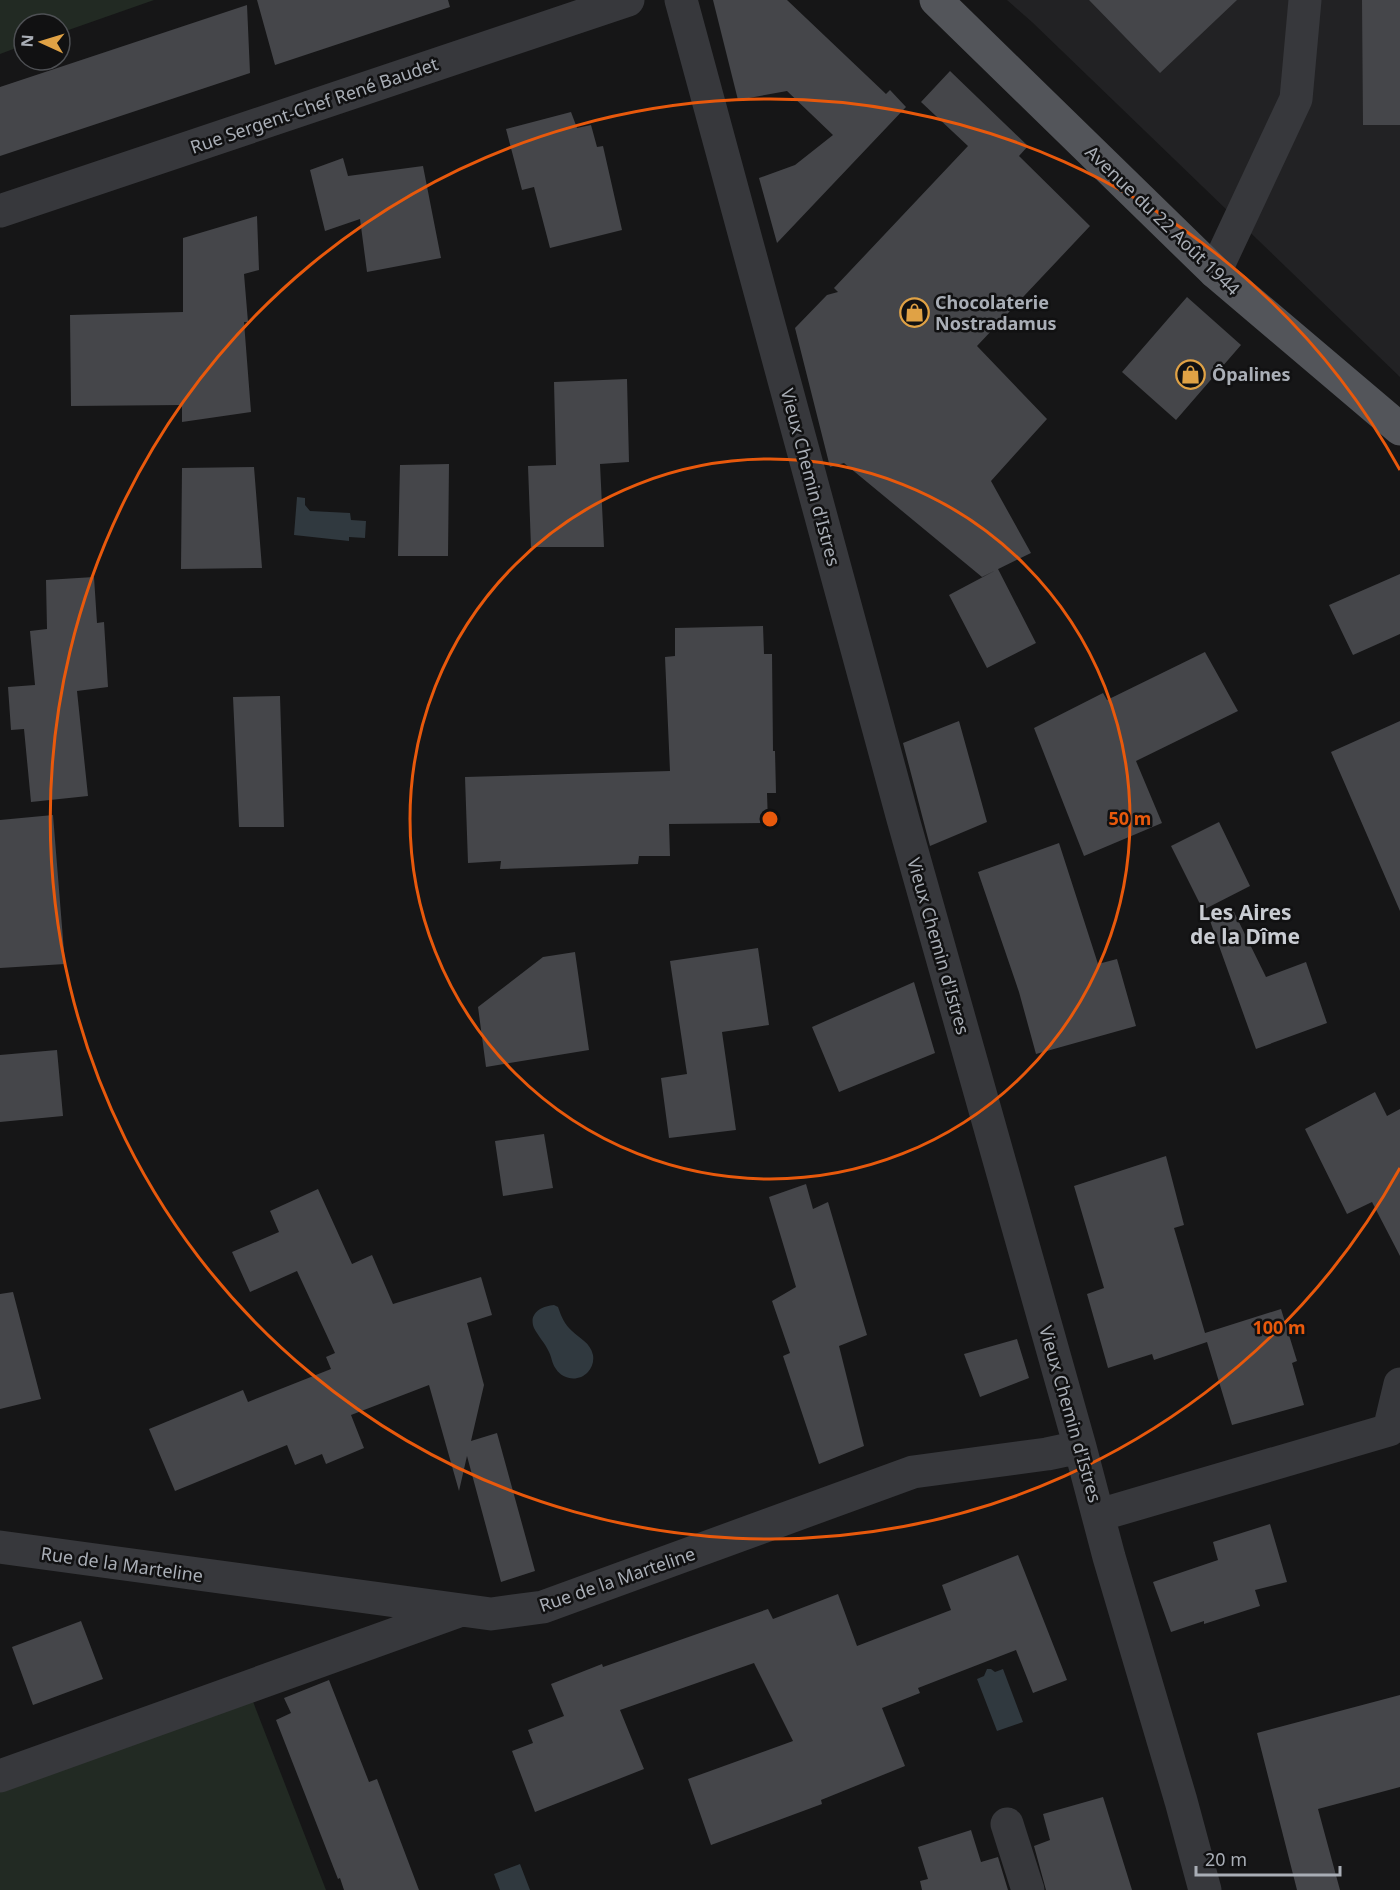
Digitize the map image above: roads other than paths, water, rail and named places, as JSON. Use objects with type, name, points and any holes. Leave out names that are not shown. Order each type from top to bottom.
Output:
[{"type":"main road","name":"Avenue du 22 Août 1944","points":[[936,0],[1215,272],[1400,429]]},
{"type":"street","name":"Rue Sergent-Chef René Baudet","points":[[0,211],[628,0]]},
{"type":"street","name":"Vieux Chemin d'Istres","points":[[681,0],[903,819],[1109,1557],[1205,1890]]},
{"type":"street","points":[[1215,272],[1296,99],[1305,0]]},
{"type":"street","points":[[1099,1515],[1389,1430],[1400,1384]]},
{"type":"street","name":"Rue de la Marteline","points":[[0,1547],[491,1614],[543,1607],[913,1472],[1047,1454],[1080,1447]]},
{"type":"street","points":[[0,1776],[460,1610]]},
{"type":"street","points":[[1007,1824],[1028,1890]]},
{"type":"place","name":"Chocolaterie Nostradamus","points":[[914,312]]},
{"type":"place","name":"Ôpalines","points":[[1191,374]]},
{"type":"district","name":"Les Aires de la Dîme","points":[[1245,924]]}]
